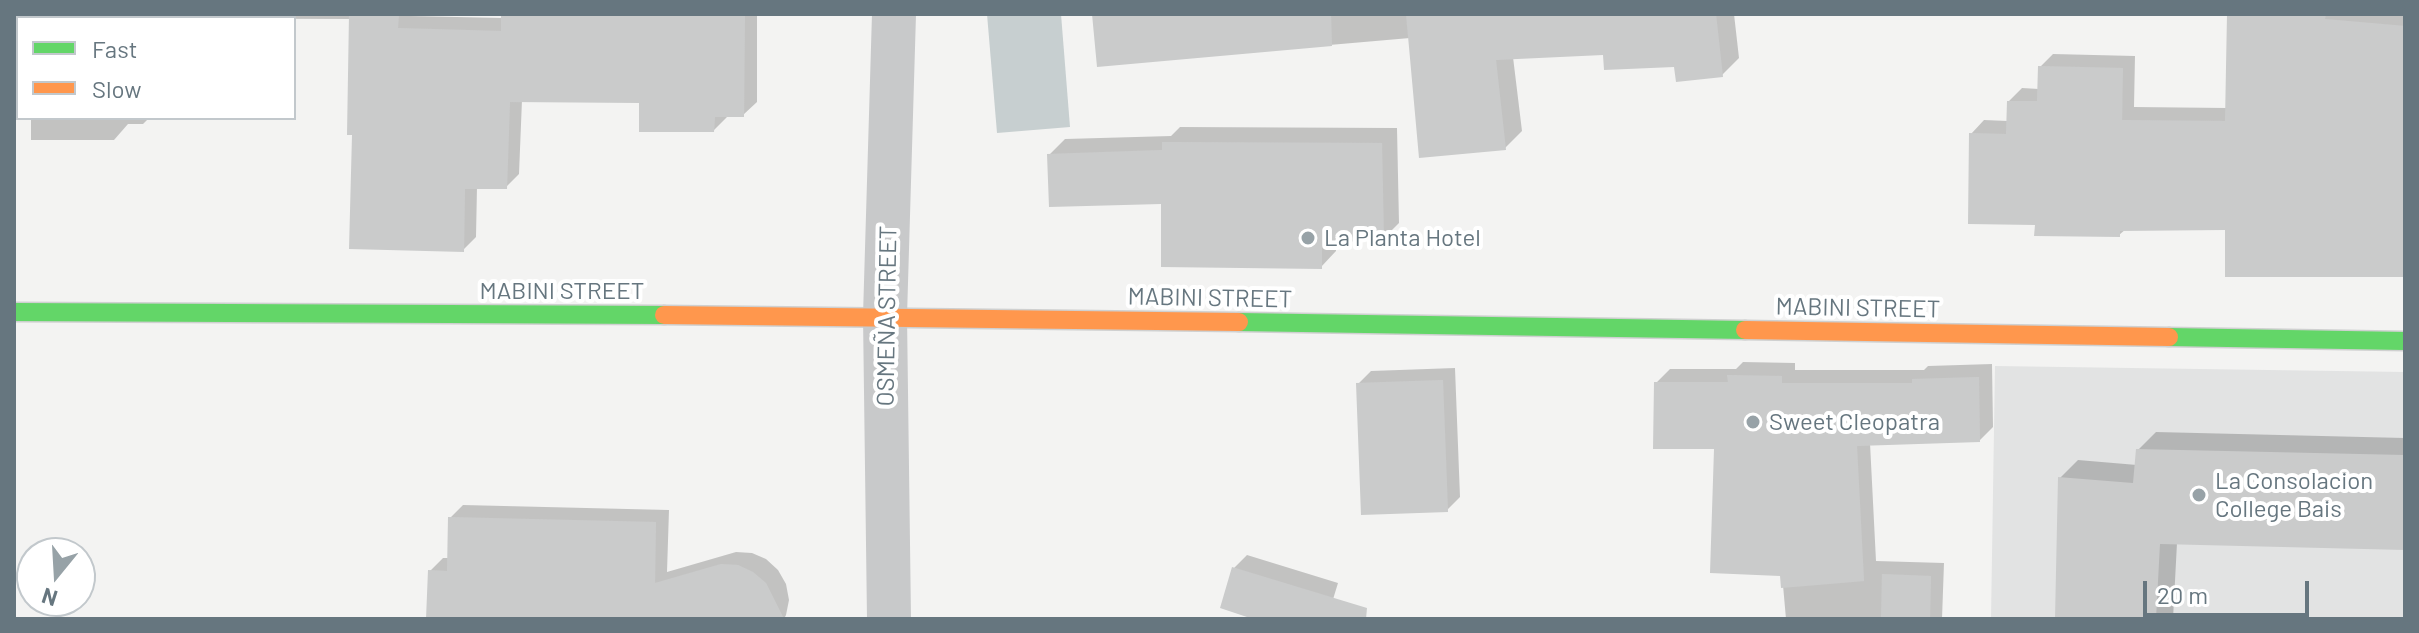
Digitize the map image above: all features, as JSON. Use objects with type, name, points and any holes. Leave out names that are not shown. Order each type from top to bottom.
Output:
[{"type":"street","name":"OSMEÑA STREET","points":[[889,619],[885,316],[894,14]]},
{"type":"street","name":"MABINI STREET","points":[[14,312],[885,316],[2405,341]]},
{"type":"shaded area","points":[[987,14],[1061,14],[1070,127],[997,133]]},
{"type":"shaded area","name":"La Consolacion College Bais","points":[[1995,366],[2405,372],[2405,619],[1991,619]]},
{"type":"building","points":[[349,14],[399,14],[398,28],[501,31],[501,14],[745,14],[744,117],[715,117],[714,132],[639,132],[639,103],[510,102],[507,189],[465,189],[464,252],[349,249],[352,135],[347,135]]},
{"type":"building","points":[[1092,14],[1331,14],[1332,46],[1097,67]]},
{"type":"building","points":[[1406,14],[1716,14],[1723,77],[1676,82],[1674,67],[1604,70],[1603,55],[1496,60],[1506,150],[1419,158]]},
{"type":"building","points":[[2227,14],[2326,14],[2325,19],[2405,26],[2405,277],[2225,277],[2225,230],[2120,231],[2120,237],[2034,236],[2035,225],[1968,224],[1969,133],[2006,134],[2007,101],[2037,101],[2038,66],[2123,68],[2122,120],[2225,121]]},
{"type":"building","points":[[1162,142],[1382,143],[1384,241],[1322,242],[1322,269],[1161,267],[1161,204],[1049,207],[1047,154],[1162,150]]},
{"type":"building","points":[[1727,375],[1782,376],[1782,383],[1912,383],[1912,379],[1979,377],[1980,442],[1857,446],[1864,581],[1781,588],[1780,576],[1710,573],[1714,449],[1653,449],[1654,382],[1728,382]]},
{"type":"building","points":[[1443,380],[1448,512],[1361,515],[1356,383]]},
{"type":"building","points":[[2136,449],[2405,455],[2405,550],[2160,544],[2156,619],[2055,619],[2058,477],[2133,483]]},
{"type":"building","points":[[448,517],[656,522],[655,583],[721,564],[738,565],[766,583],[784,619],[426,619],[428,570],[447,571]]},
{"type":"building","points":[[1232,567],[1367,608],[1366,619],[1253,619],[1220,608]]},
{"type":"building","points":[[1882,574],[1931,576],[1930,619],[1881,619]]},
{"type":"traffic: fast","points":[[14,312],[664,315]]},
{"type":"traffic: fast","points":[[1239,322],[1745,330]]},
{"type":"traffic: fast","points":[[2169,337],[2405,341]]},
{"type":"traffic: slow","points":[[664,315],[1239,322]]},
{"type":"traffic: slow","points":[[1745,330],[2169,337]]},
{"type":"place","name":"La Planta Hotel","points":[[1308,238]]},
{"type":"place","name":"Sweet Cleopatra","points":[[1753,422]]},
{"type":"place","name":"La Consolacion College Bais","points":[[2199,495]]}]
